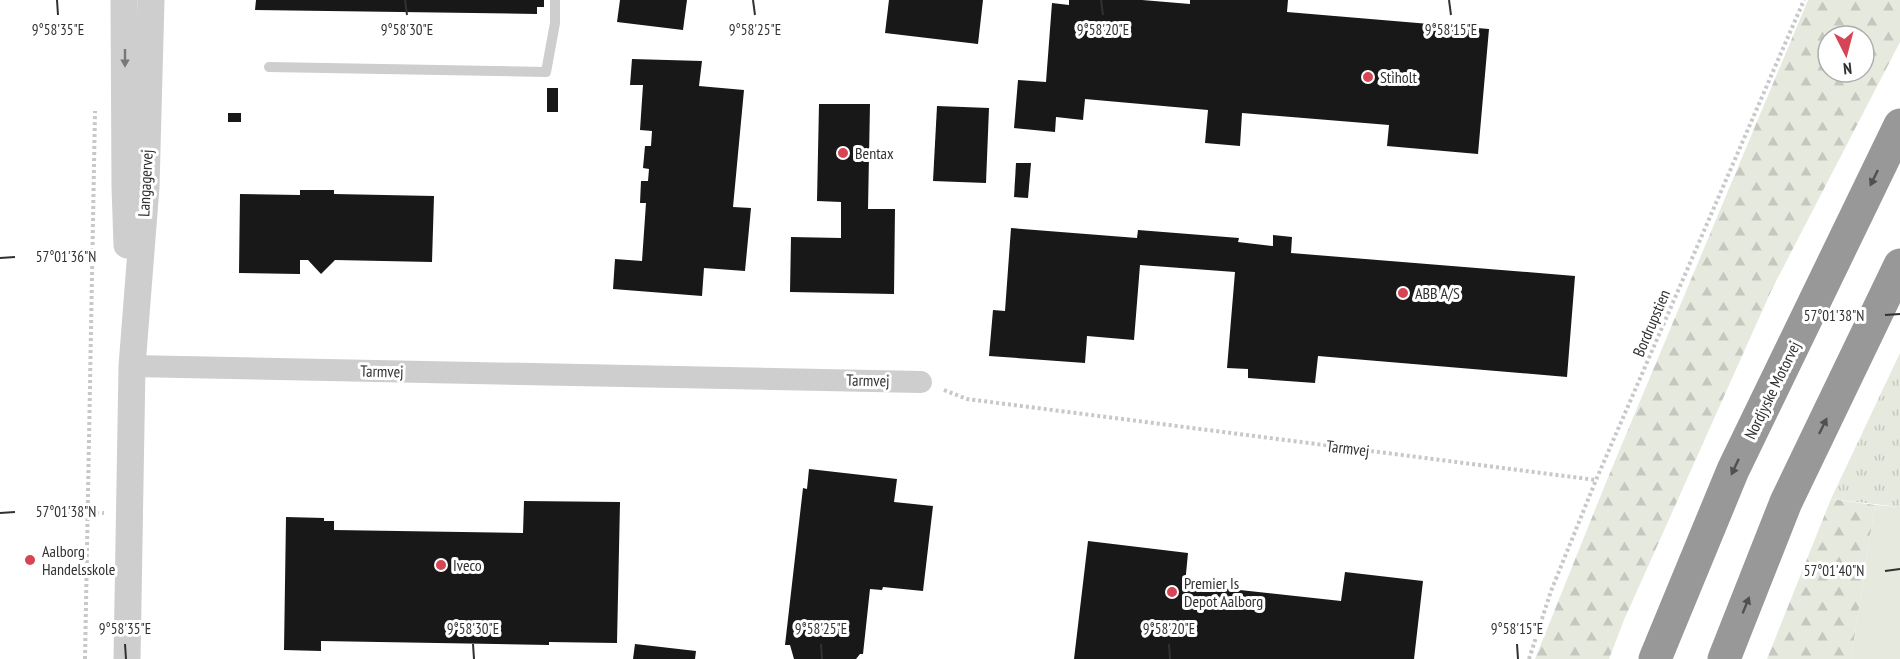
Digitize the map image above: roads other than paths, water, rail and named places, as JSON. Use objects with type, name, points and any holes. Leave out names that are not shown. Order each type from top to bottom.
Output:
[{"type":"highway","name":"Nordjyske Motorvej","points":[[1655,659],[1733,470],[1900,125]]},
{"type":"highway","points":[[1724,659],[1786,502],[1900,265]]},
{"type":"street","name":"Langagervej","points":[[124,0],[125,187],[132,366],[127,659]]},
{"type":"street","name":"Langagervej","points":[[132,366],[146,187],[151,0]]},
{"type":"street","name":"Tarmvej","points":[[132,366],[921,382]]},
{"type":"lane","points":[[269,67],[546,72],[555,22],[555,0]]},
{"type":"place","name":"Stiholt","points":[[1368,77]]},
{"type":"place","name":"Bentax","points":[[843,153]]},
{"type":"place","name":"ABB A/S","points":[[1403,293]]},
{"type":"place","name":"Aalborg Handelsskole","points":[[30,560]]},
{"type":"place","name":"Iveco","points":[[441,565]]},
{"type":"place","name":"Premier Is Depot Aalborg","points":[[1172,592]]}]
